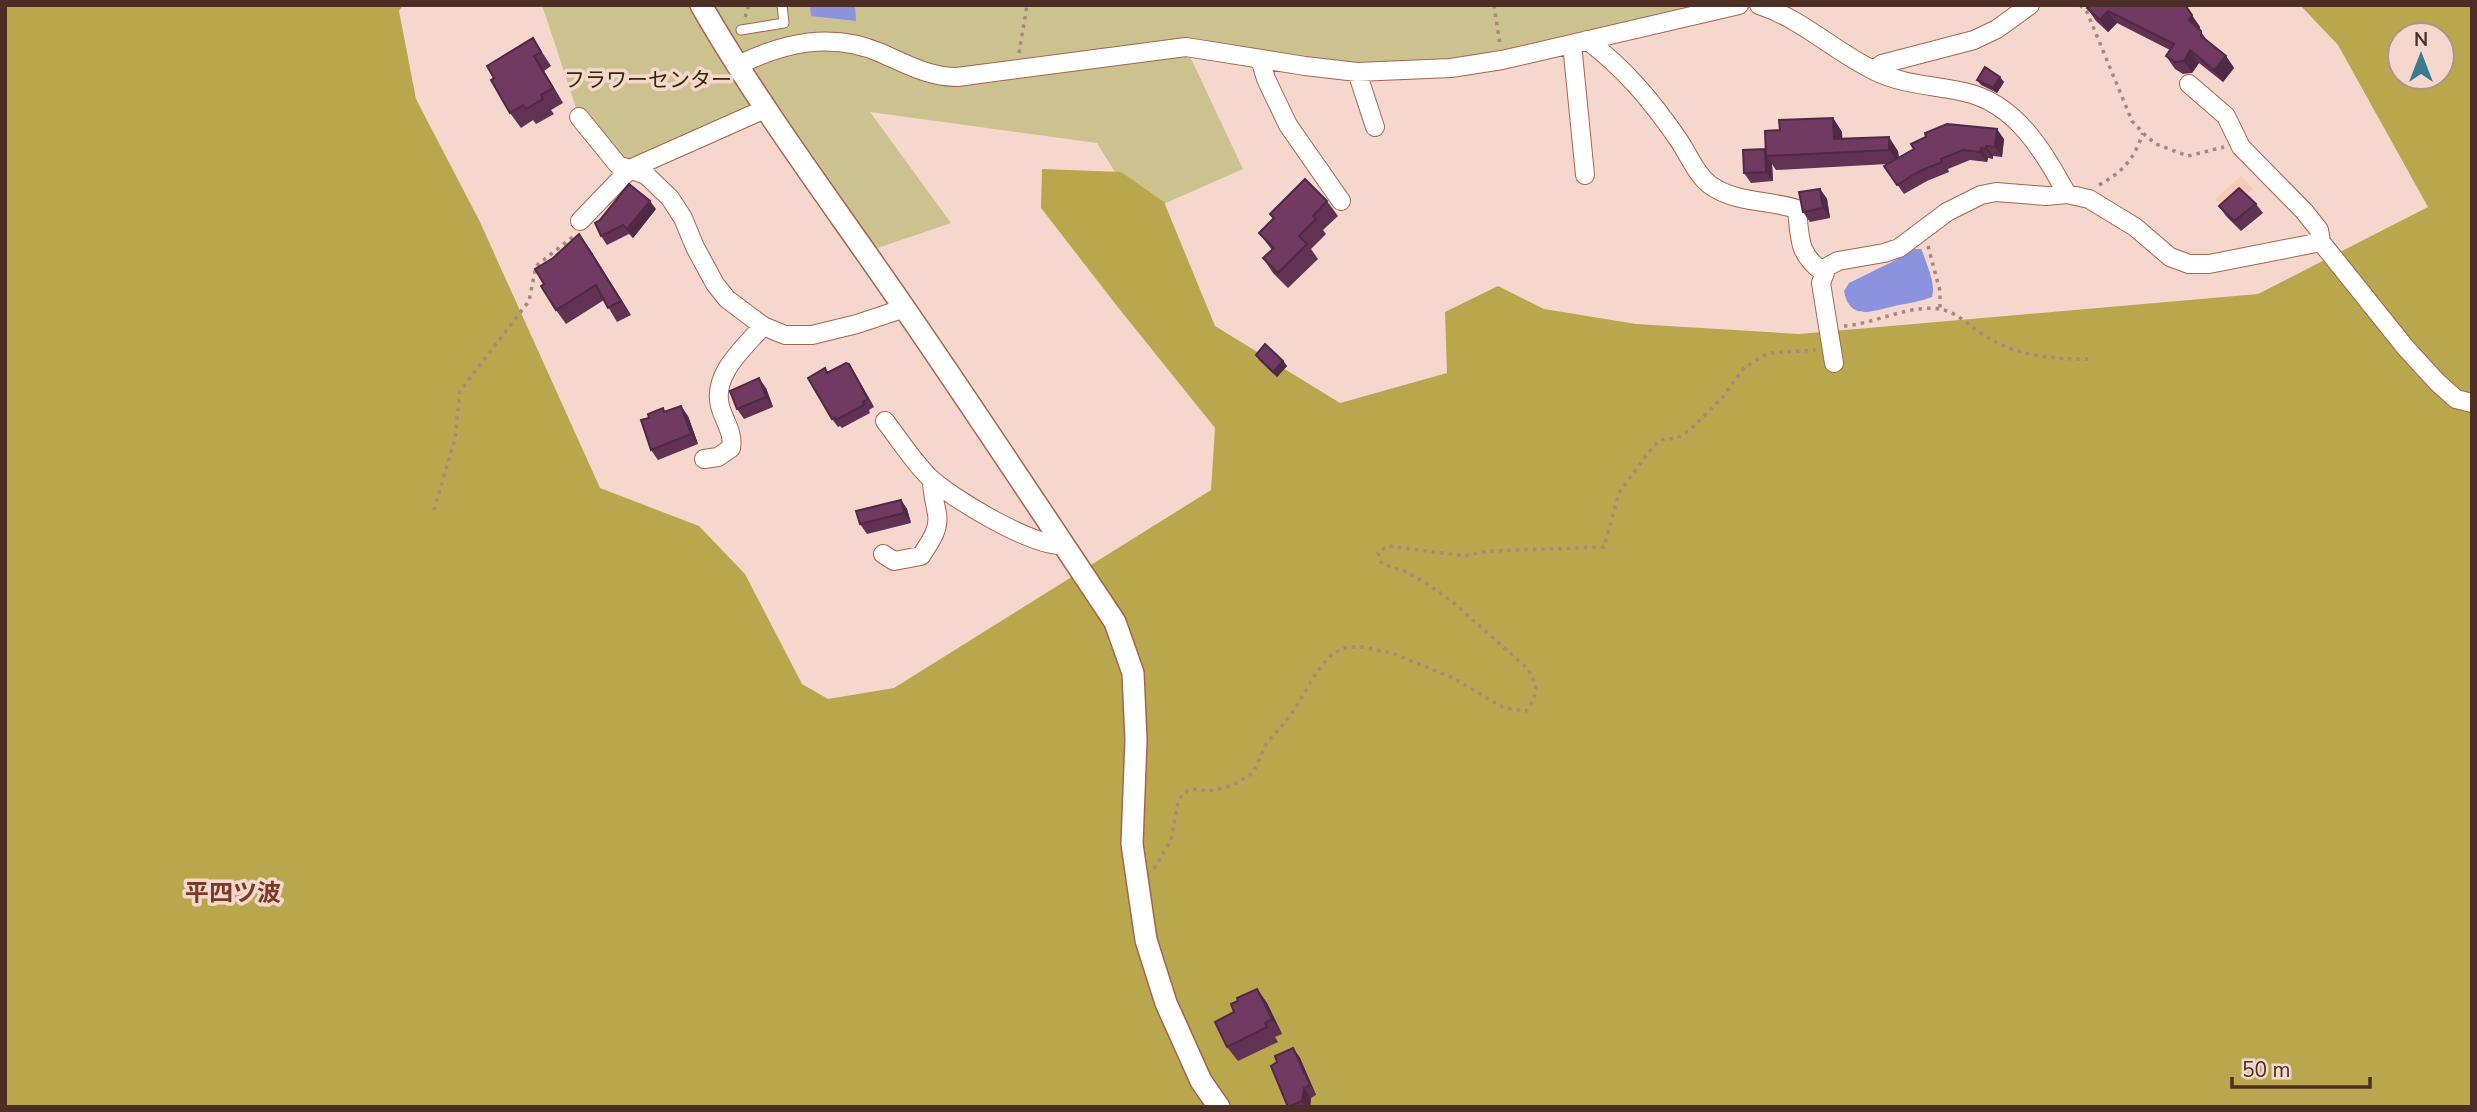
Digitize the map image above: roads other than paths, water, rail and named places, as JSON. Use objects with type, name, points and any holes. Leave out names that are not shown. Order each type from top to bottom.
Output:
[{"type":"street","points":[[701,5],[765,109],[905,309],[1115,622],[1133,673],[1136,740],[1132,844],[1146,940],[1166,1003],[1201,1082],[1219,1107]]},
{"type":"street","points":[[736,65],[797,42],[844,41],[942,77],[1186,47],[1357,72],[1451,68],[1502,60],[1739,5]]},
{"type":"street","points":[[1759,5],[1781,13],[1873,71],[1895,80],[1965,92],[1986,98],[2003,107],[2048,158],[2074,195]]},
{"type":"street","points":[[1873,71],[1882,64],[1974,40],[1997,29],[2030,5]]},
{"type":"street","points":[[1579,42],[1585,175]]},
{"type":"street","points":[[1579,42],[1615,61],[1641,88],[1679,140],[1703,180],[1712,187],[1730,196],[1797,209],[1802,250],[1809,262],[1824,273]]},
{"type":"street","points":[[1259,59],[1288,125],[1341,201]]},
{"type":"street","points":[[1357,72],[1375,127]]},
{"type":"street","points":[[2189,84],[2226,116],[2241,147],[2304,211],[2319,230],[2321,242],[2405,347],[2456,399],[2472,403]]},
{"type":"street","points":[[580,221],[630,169],[765,109]]},
{"type":"street","points":[[579,117],[618,165],[646,175],[670,198],[683,218],[715,284],[727,299],[763,326],[785,335],[812,335],[905,309]]},
{"type":"street","points":[[1834,363],[1821,283],[1827,267],[1838,261],[1899,248],[1947,212],[1981,195],[1996,192],[2074,195],[2089,199],[2135,227],[2170,257],[2189,264],[2209,264],[2321,242]]},
{"type":"street","points":[[704,459],[718,457],[731,448],[733,439],[720,404],[719,384],[740,352],[763,326]]},
{"type":"street","points":[[885,421],[932,480],[945,491],[1034,541],[1054,546],[1064,545]]},
{"type":"street","points":[[883,554],[894,561],[921,556],[934,535],[938,517],[932,480]]},
{"type":"lane","points":[[741,30],[784,23],[782,5]]},
{"type":"water","points":[[810,5],[855,5],[856,21],[811,16]]},
{"type":"water","points":[[1914,249],[1921,249],[1923,253],[1932,281],[1932,297],[1874,311],[1858,311],[1852,308],[1844,291],[1849,283]]},
{"type":"district","name":"平四ツ波","points":[[233,893]]},
{"type":"park label","name":"フラワーセンター","points":[[648,80]]}]
